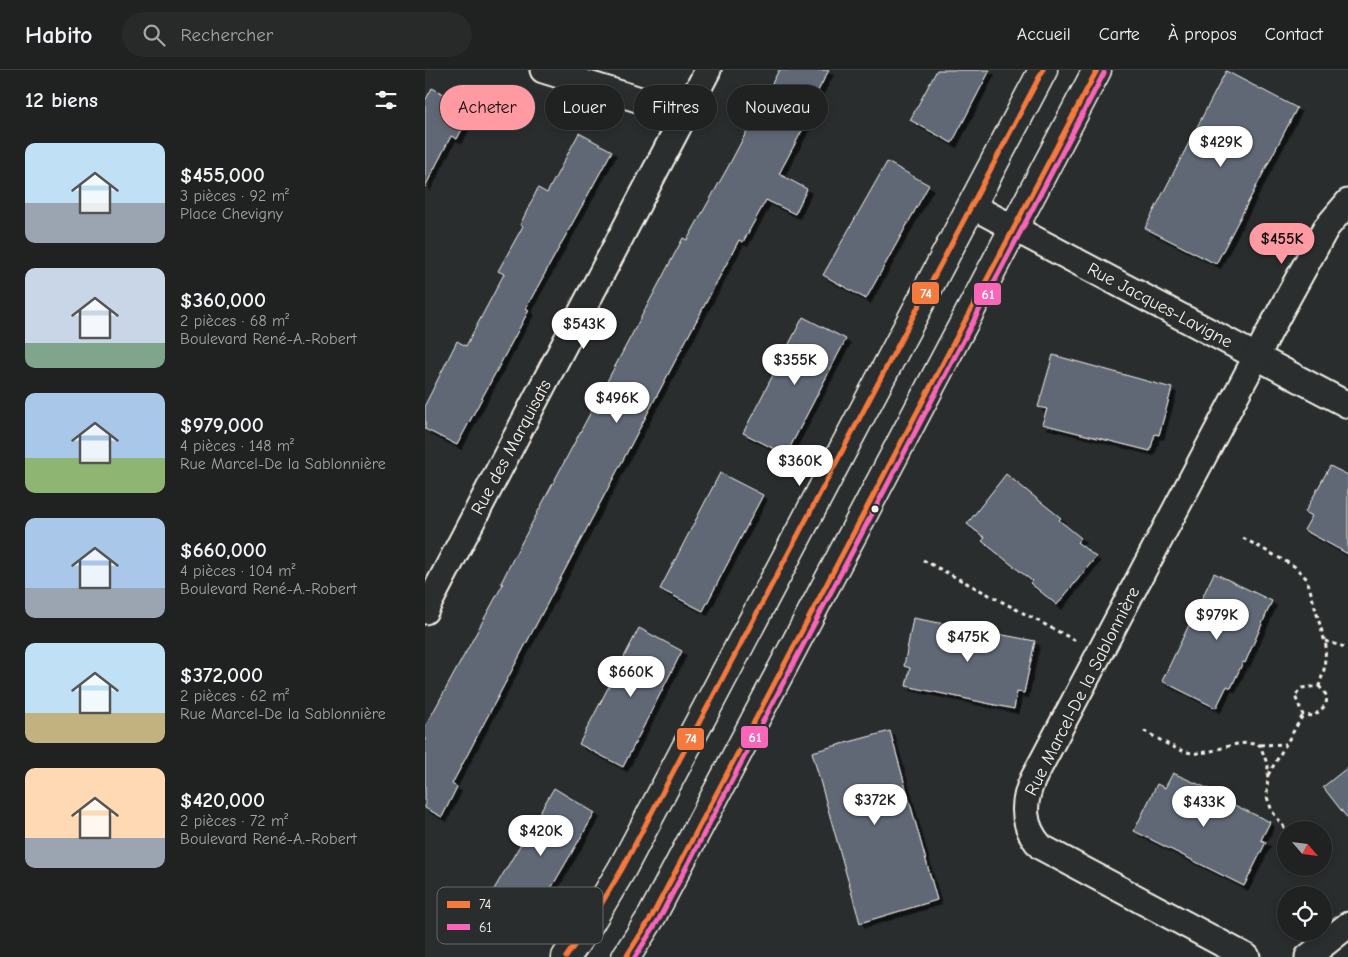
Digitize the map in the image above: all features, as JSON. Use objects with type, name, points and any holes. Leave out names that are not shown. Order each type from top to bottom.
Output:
[{"type":"street","points":[[543,70],[634,98]]},
{"type":"street","name":"Rue des Marquisats","points":[[700,85],[708,70]]},
{"type":"street","points":[[603,901],[622,870],[1043,70]]},
{"type":"street","points":[[626,957],[652,916],[1097,70]]},
{"type":"street","name":"Rue des Marquisats","points":[[425,611],[676,130]]},
{"type":"street","name":"Rue Marcel-De la Sablonnière","points":[[1247,957],[1041,846],[1030,832],[1025,811],[1027,792],[1318,241],[1348,202]]},
{"type":"street","name":"Rue Jacques-Lavigne","points":[[972,206],[1348,405]]},
{"type":"street","points":[[1308,957],[1348,925]]},
{"type":"street","points":[[566,957],[575,944]]},
{"type":"path","points":[[1243,538],[1293,566],[1307,578],[1324,641],[1324,670],[1319,686]]},
{"type":"path","points":[[923,560],[1099,654]]},
{"type":"path","points":[[1324,641],[1348,648]]},
{"type":"path","points":[[1303,715],[1314,716],[1326,705],[1327,696],[1319,686]]},
{"type":"path","points":[[1303,715],[1295,696],[1302,688],[1319,686]]},
{"type":"path","points":[[1267,776],[1303,715]]},
{"type":"path","points":[[1144,731],[1185,751],[1198,753],[1231,743],[1286,744]]},
{"type":"path","points":[[1260,745],[1268,766],[1267,798],[1272,811],[1279,821]]},
{"type":"building","points":[[779,70],[829,70],[821,85],[771,85]]},
{"type":"building","points":[[937,70],[990,70],[952,143],[910,120]]},
{"type":"building","points":[[1226,71],[1297,108],[1216,264],[1145,228]]},
{"type":"building","points":[[432,88],[440,92],[440,130],[462,130],[457,139],[451,136],[425,187],[425,101]]},
{"type":"building","points":[[747,130],[802,130],[779,174],[807,189],[795,214],[766,200],[743,242],[739,240],[452,784],[457,787],[442,817],[425,808],[425,727],[503,584],[501,583],[515,555],[683,238],[687,240]]},
{"type":"building","points":[[579,133],[612,151],[526,308],[529,310],[457,445],[425,429],[425,405],[457,341],[466,346],[504,274],[498,271],[523,226],[520,225],[538,188],[547,193]]},
{"type":"building","points":[[887,162],[929,185],[866,299],[823,275]]},
{"type":"building","points":[[803,317],[846,339],[786,455],[743,433]]},
{"type":"building","points":[[1053,355],[1172,388],[1159,435],[1155,434],[1150,451],[1042,424],[1047,409],[1038,407]]},
{"type":"building","points":[[1330,466],[1348,475],[1348,554],[1304,530],[1312,516],[1305,512]]},
{"type":"building","points":[[720,473],[763,495],[703,611],[660,589]]},
{"type":"building","points":[[1006,474],[1061,518],[1059,520],[1081,538],[1077,542],[1096,557],[1057,605],[1030,583],[1032,581],[982,541],[985,538],[967,524]]},
{"type":"building","points":[[1214,573],[1272,601],[1245,663],[1243,662],[1231,688],[1227,686],[1216,708],[1162,681]]},
{"type":"building","points":[[913,618],[1035,641],[1024,693],[1017,692],[1014,709],[906,686],[910,668],[904,666]]},
{"type":"building","points":[[639,628],[682,651],[623,767],[579,744]]},
{"type":"building","points":[[890,731],[937,900],[860,923],[812,752]]},
{"type":"building","points":[[1348,767],[1348,819],[1323,787]]},
{"type":"building","points":[[1173,773],[1227,797],[1226,801],[1270,822],[1261,840],[1266,842],[1244,886],[1134,831],[1157,784],[1165,788]]},
{"type":"building","points":[[554,788],[595,813],[552,887],[495,887]]},
{"type":"transit line","name":"74","points":[[603,901],[622,869],[1043,70]]},
{"type":"transit line","name":"74","points":[[626,957],[652,916],[1097,70]]},
{"type":"transit line","name":"61","points":[[635,957],[659,919],[1104,73]]},
{"type":"transit line","name":"74","points":[[566,957],[575,944]]}]
